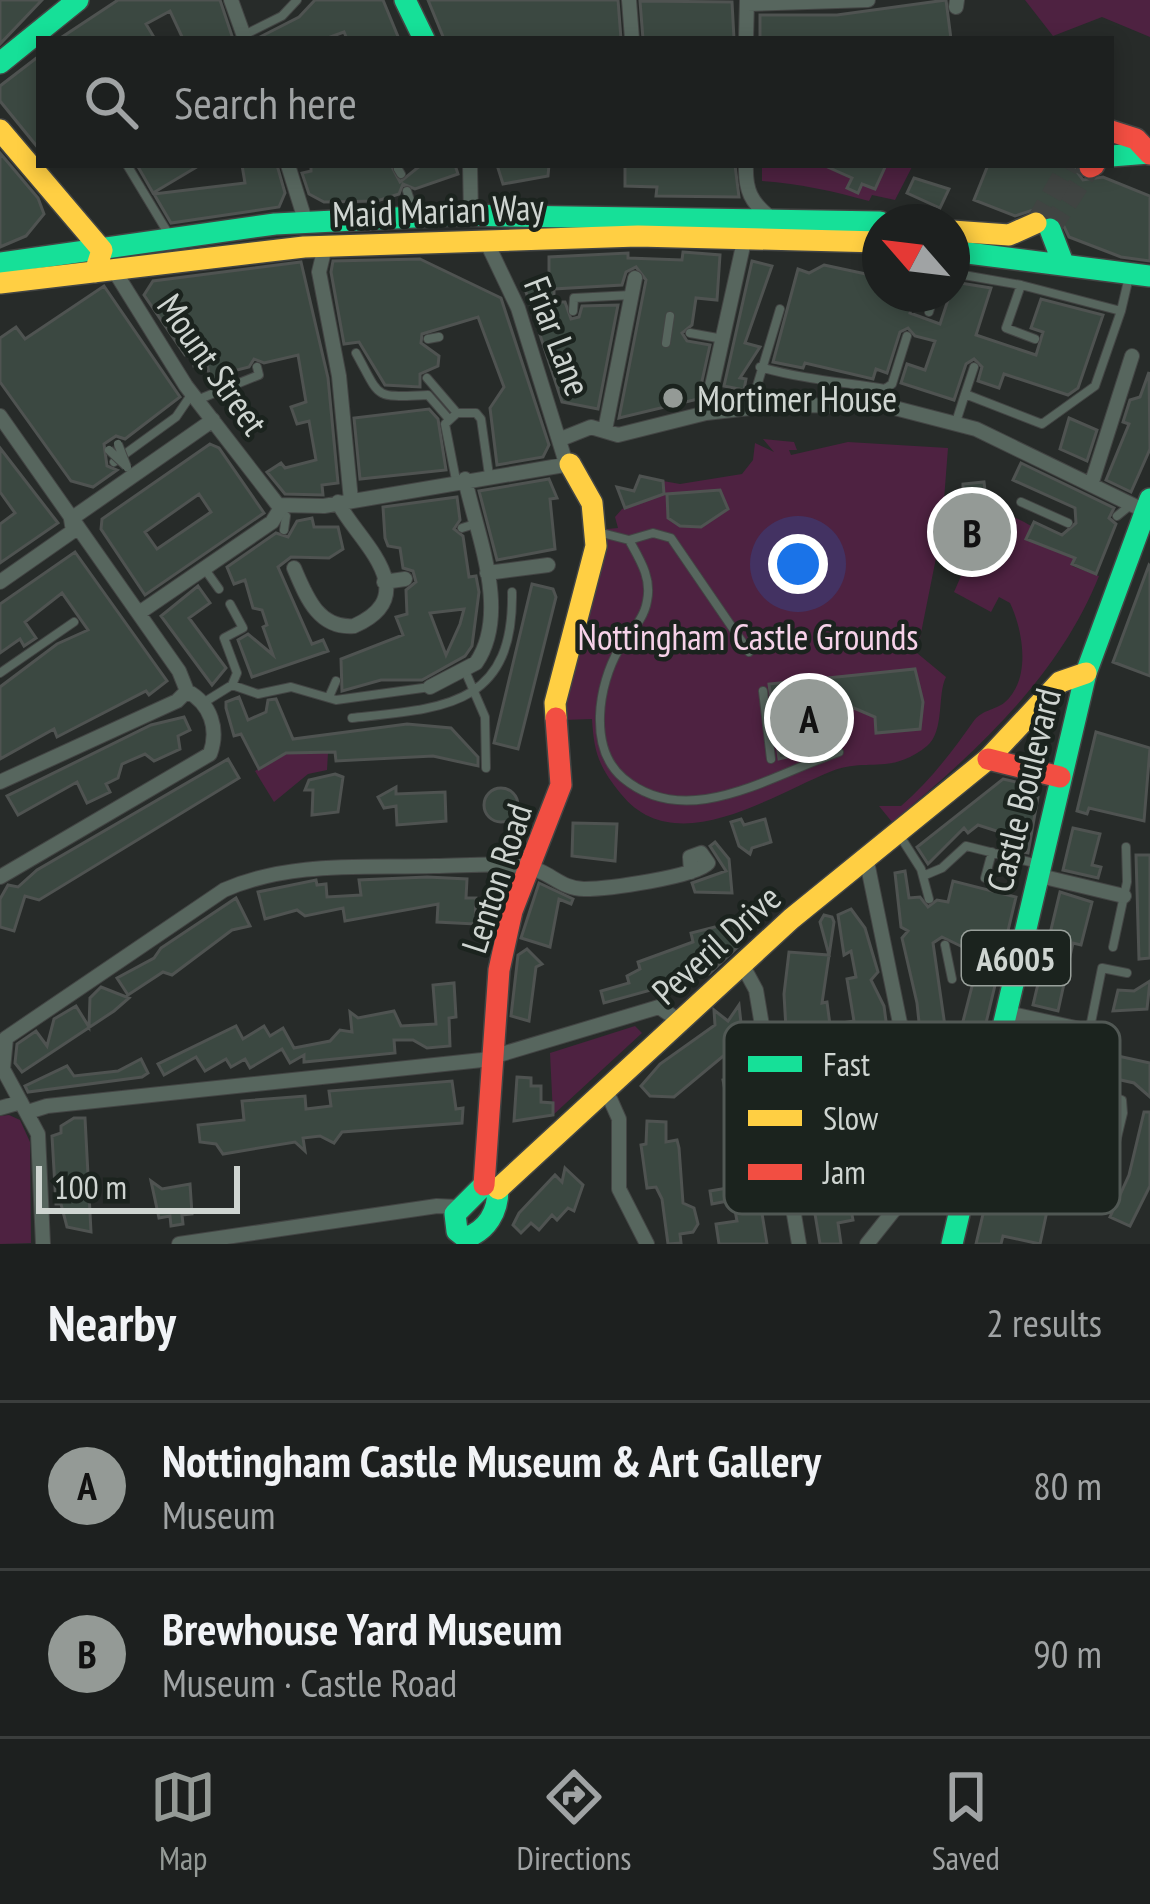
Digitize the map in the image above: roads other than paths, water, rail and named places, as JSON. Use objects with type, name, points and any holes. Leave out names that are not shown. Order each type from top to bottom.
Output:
[{"type":"main road","points":[[0,63],[78,0]]},
{"type":"main road","points":[[405,0],[423,36]]},
{"type":"main road","name":"Mount Street","points":[[0,130],[106,260]]},
{"type":"main road","points":[[1114,131],[1136,139],[1149,154]]},
{"type":"main road","points":[[1114,156],[1149,154]]},
{"type":"main road","name":"Maid Marian Way","points":[[7,282],[172,240],[306,224],[471,216],[862,221]]},
{"type":"main road","name":"Friar Lane","points":[[471,216],[487,243]]},
{"type":"main road","points":[[970,232],[1010,235],[1043,226],[1063,263]]},
{"type":"main road","name":"Maid Marian Way","points":[[0,262],[638,236],[862,242]]},
{"type":"main road","points":[[970,253],[1140,273]]},
{"type":"main road","points":[[568,464],[589,494],[596,532]]},
{"type":"main road","name":"Castle Boulevard","points":[[1001,1022],[1086,673],[1144,510]]},
{"type":"main road","name":"Lenton Road","points":[[468,1239],[498,1204],[491,1187],[489,1058],[502,953],[561,785],[555,703],[596,532]]},
{"type":"main road","name":"Peveril Drive","points":[[491,1187],[607,1092],[866,857],[988,759],[1060,682],[1086,673]]},
{"type":"main road","points":[[988,759],[1060,777]]},
{"type":"main road","points":[[458,1207],[491,1187]]},
{"type":"main road","name":"Lenton Road","points":[[458,1207],[468,1239]]},
{"type":"main road","name":"Castle Boulevard","points":[[952,1244],[958,1214]]},
{"type":"street","points":[[231,0],[244,36]]},
{"type":"street","points":[[629,0],[632,36]]},
{"type":"street","points":[[746,36],[748,2],[864,0]]},
{"type":"street","points":[[291,168],[306,224]]},
{"type":"street","name":"Friar Lane","points":[[470,168],[471,216]]},
{"type":"street","points":[[746,168],[745,185],[752,200],[771,218]]},
{"type":"street","name":"Friar Lane","points":[[487,243],[518,308],[568,464]]},
{"type":"street","points":[[706,413],[743,246]]},
{"type":"street","points":[[293,568],[314,608],[346,627],[372,614],[384,582],[375,550],[345,501],[335,356],[319,272],[325,247]]},
{"type":"street","name":"Mount Street","points":[[106,260],[187,392],[213,420],[262,492],[281,509]]},
{"type":"street","points":[[604,430],[626,295],[635,278]]},
{"type":"street","points":[[1092,482],[1132,356]]},
{"type":"street","points":[[561,439],[591,427],[618,435],[706,413],[748,408],[856,404],[956,422],[1144,510]]},
{"type":"street","points":[[0,416],[139,613],[187,691],[203,703],[214,730],[210,754],[0,877]]},
{"type":"street","points":[[71,519],[130,471],[213,420]]},
{"type":"street","points":[[139,613],[281,509],[433,493],[461,479],[568,464]]},
{"type":"street","points":[[433,683],[466,673],[481,656],[487,573],[468,526],[461,479]]},
{"type":"street","points":[[0,582],[73,531],[71,519]]},
{"type":"street","points":[[487,573],[548,565]]},
{"type":"street","points":[[384,582],[405,580]]},
{"type":"street","points":[[0,782],[177,701],[187,691]]},
{"type":"street","points":[[866,857],[892,1022]]},
{"type":"street","points":[[43,1244],[38,1134],[4,1069],[6,1038],[224,890],[256,878],[319,868],[531,867],[579,889],[691,872]]},
{"type":"street","points":[[1037,870],[1124,896]]},
{"type":"street","points":[[742,965],[756,990],[761,1022]]},
{"type":"street","points":[[0,1108],[489,1058],[658,1007],[681,1022]]},
{"type":"street","points":[[1003,1012],[1048,1022]]},
{"type":"street","points":[[607,1092],[619,1119],[619,1190],[647,1244]]},
{"type":"street","points":[[179,1244],[458,1207]]},
{"type":"street","points":[[794,1214],[799,1244]]},
{"type":"street","points":[[867,1244],[891,1214]]},
{"type":"lane","points":[[246,36],[282,16],[297,0]]},
{"type":"lane","points":[[129,168],[172,240]]},
{"type":"lane","points":[[406,191],[416,217]]},
{"type":"lane","points":[[965,394],[1038,423],[1052,421],[1095,386],[1140,273]]},
{"type":"lane","points":[[970,276],[1121,311]]},
{"type":"lane","points":[[1021,285],[1006,328],[1035,339]]},
{"type":"lane","points":[[582,302],[613,302],[626,295]]},
{"type":"lane","points":[[574,311],[574,298],[626,295]]},
{"type":"lane","points":[[748,408],[780,309]]},
{"type":"lane","points":[[666,343],[670,316]]},
{"type":"lane","points":[[690,334],[726,332]]},
{"type":"lane","points":[[760,368],[799,380],[820,376],[885,389],[892,384],[907,337]]},
{"type":"lane","points":[[335,356],[359,352],[376,393],[386,398],[428,395],[453,416],[476,413],[481,419],[489,475]]},
{"type":"lane","points":[[114,462],[176,417],[187,392],[246,382],[259,375],[256,367]]},
{"type":"lane","points":[[956,422],[974,367]]},
{"type":"lane","points":[[427,378],[452,403],[461,479]]},
{"type":"lane","points":[[113,447],[130,471]]},
{"type":"lane","points":[[1021,502],[1067,524]]},
{"type":"lane","points":[[281,509],[286,516],[284,530]]},
{"type":"lane","points":[[1117,516],[1144,510]]},
{"type":"lane","points":[[596,532],[629,541],[653,533],[671,538],[749,652]]},
{"type":"lane","points":[[629,541],[646,572],[647,601],[613,662],[602,703],[601,738],[611,768],[657,801],[680,803],[750,786],[839,752]]},
{"type":"lane","points":[[204,568],[219,589]]},
{"type":"lane","points":[[352,718],[431,710],[477,692],[497,670],[512,592]]},
{"type":"lane","points":[[203,703],[232,685],[237,667],[224,638],[243,628],[230,604]]},
{"type":"lane","points":[[0,673],[74,622]]},
{"type":"lane","points":[[466,673],[485,717],[486,768]]},
{"type":"lane","points":[[328,697],[336,681]]},
{"type":"lane","points":[[232,685],[251,694],[291,687],[328,697],[433,683]]},
{"type":"lane","points":[[764,691],[772,759]]},
{"type":"lane","points":[[897,832],[923,876],[929,899]]},
{"type":"lane","points":[[923,876],[942,868],[966,846],[1037,870]]},
{"type":"lane","points":[[1113,947],[1124,896],[1126,847]]},
{"type":"lane","points":[[985,878],[992,852]]},
{"type":"lane","points":[[945,945],[952,979]]},
{"type":"lane","points":[[1091,1022],[1102,968],[1127,973]]},
{"type":"tunnel","points":[[1036,223],[1067,168]]},
{"type":"tunnel","points":[[1050,229],[1089,168]]},
{"type":"place","name":"Mortimer House","points":[[673,398]]},
{"type":"place","name":"Brewhouse Yard Museum","points":[[972,532]]},
{"type":"place","name":"Nottingham Castle Museum & Art Gallery","points":[[809,718]]},
{"type":"park label","name":"Nottingham Castle Grounds","points":[[748,636]]}]
